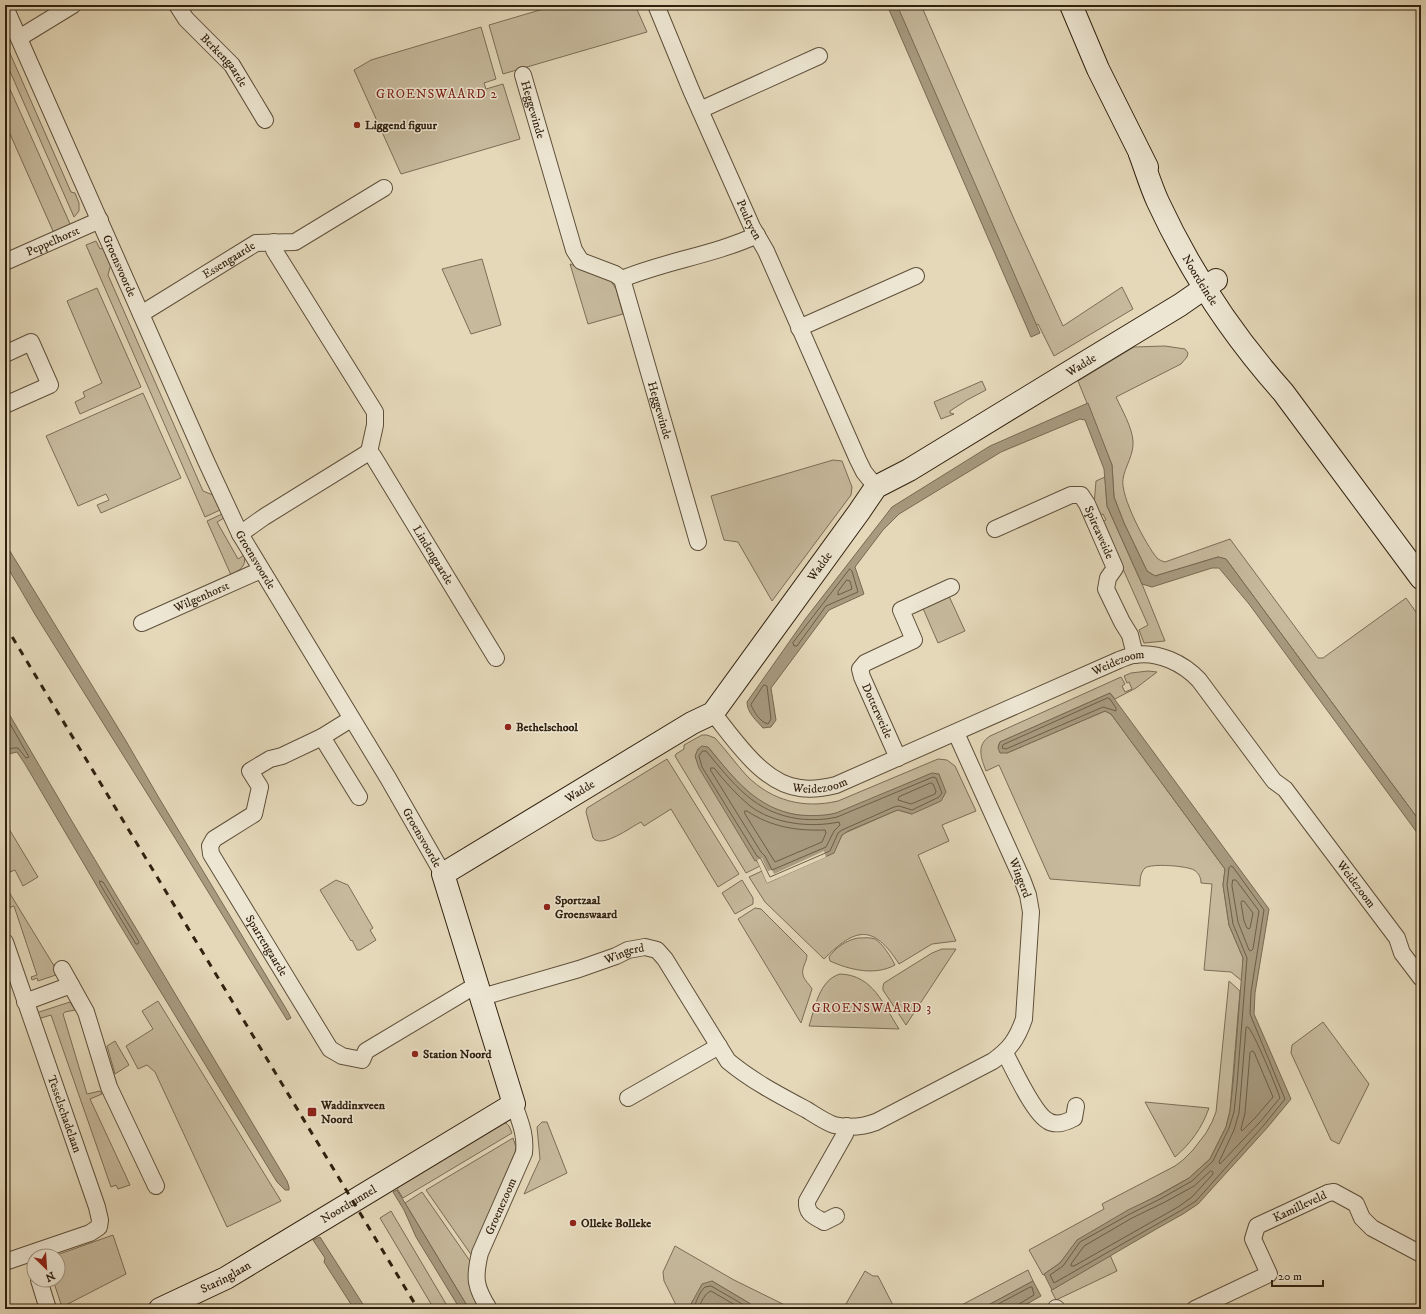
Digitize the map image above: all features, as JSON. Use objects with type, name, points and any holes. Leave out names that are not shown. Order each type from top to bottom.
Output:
[{"type":"street","points":[[19,38],[73,5]]},
{"type":"street","name":"Berkengaarde","points":[[177,5],[186,19],[232,64],[265,120]]},
{"type":"street","name":"Peuleyen","points":[[656,5],[700,110],[752,227],[766,251],[858,460],[864,472],[876,487]]},
{"type":"street","name":"Noordeinde","points":[[1071,5],[1098,69],[1140,154],[1211,284],[1265,358],[1283,392],[1421,578]]},
{"type":"street","name":"Groensvoorde","points":[[5,7],[240,534],[443,874],[514,1104]]},
{"type":"street","points":[[700,110],[819,56]]},
{"type":"street","name":"Heggewinde","points":[[522,75],[574,250],[582,261],[615,274],[622,280],[698,542]]},
{"type":"street","name":"Essengaarde","points":[[141,314],[256,242],[295,242],[384,188]]},
{"type":"street","name":"Peppelhorst","points":[[5,262],[100,220]]},
{"type":"street","points":[[622,280],[639,272],[738,244],[757,236]]},
{"type":"street","points":[[240,534],[264,517],[369,452],[375,425],[375,412],[274,250],[274,242]]},
{"type":"street","points":[[799,328],[916,276]]},
{"type":"street","name":"Wadde","points":[[443,874],[692,723],[713,713],[876,487],[909,470],[1180,305],[1211,284]]},
{"type":"street","points":[[5,354],[31,342],[50,385],[5,405]]},
{"type":"street","name":"Lindengaarde","points":[[369,452],[373,456],[496,658]]},
{"type":"street","name":"Spireaweide","points":[[995,529],[1071,495],[1081,495],[1087,504],[1116,568],[1108,578],[1106,589],[1130,635],[1135,655]]},
{"type":"street","name":"Wilgenhorst","points":[[142,624],[261,570]]},
{"type":"street","name":"Dotterweide","points":[[898,758],[862,677],[860,669],[865,663],[914,640],[901,610],[951,588]]},
{"type":"street","name":"Weidezoom","points":[[713,713],[751,759],[766,773],[781,783],[798,788],[817,789],[836,785],[1119,660],[1135,655],[1160,656],[1178,663],[1190,671],[1199,680],[1274,781],[1285,789],[1397,938],[1402,952],[1421,978]]},
{"type":"street","name":"Sparrengaarde","points":[[351,719],[322,737],[282,756],[270,759],[250,771],[260,787],[254,814],[214,839],[210,846],[211,854],[330,1049],[342,1056],[362,1060],[366,1051],[480,991]]},
{"type":"street","name":"Wingerd","points":[[480,991],[579,969],[616,956],[628,950],[645,947],[657,950],[665,959],[728,1061],[749,1077],[833,1124],[847,1126],[864,1126],[876,1122],[993,1061],[1005,1053],[1019,1033],[1024,1019],[1031,912],[1028,895],[1022,879],[956,733]]},
{"type":"street","points":[[322,737],[358,797]]},
{"type":"street","name":"Tesselschadelaan","points":[[5,942],[97,1207],[100,1220],[99,1227],[90,1233],[55,1248]]},
{"type":"street","points":[[62,970],[72,985],[86,1012],[109,1086],[156,1186]]},
{"type":"street","points":[[25,1002],[72,985]]},
{"type":"street","points":[[628,1098],[719,1046]]},
{"type":"street","points":[[1005,1053],[1040,1116],[1049,1122],[1066,1123],[1074,1118],[1076,1106]]},
{"type":"street","name":"Noordtunnel","points":[[288,1240],[514,1104]]},
{"type":"street","name":"Groenezoom","points":[[489,1309],[482,1298],[476,1283],[477,1268],[480,1253],[524,1153],[525,1142],[522,1127],[514,1104]]},
{"type":"street","points":[[836,1216],[824,1222],[809,1213],[806,1207],[807,1201],[845,1134],[847,1126]]},
{"type":"street","name":"Kamilleveld","points":[[1216,1305],[1269,1274],[1252,1239],[1256,1226],[1328,1193],[1334,1192],[1356,1204],[1362,1218],[1372,1228],[1421,1254]]},
{"type":"street","name":"Staringlaan","points":[[160,1309],[226,1278],[288,1240]]},
{"type":"street","points":[[5,1262],[26,1259]]},
{"type":"street","points":[[41,1288],[48,1309]]},
{"type":"street","points":[[1195,1309],[1216,1305]]},
{"type":"shaded area","points":[[557,5],[635,5],[647,32],[503,74],[489,25]]},
{"type":"shaded area","points":[[890,5],[921,5],[1014,219],[1063,326],[1122,287],[1133,309],[1054,356],[1038,324],[1035,326]]},
{"type":"shaded area","points":[[481,27],[496,79],[484,83],[486,89],[503,84],[520,139],[401,174],[354,70],[371,60]]},
{"type":"shaded area","points":[[5,42],[71,192],[75,193],[79,203],[79,211],[74,217],[5,60]]},
{"type":"shaded area","points":[[5,78],[71,226],[54,232],[53,231],[10,134],[5,135]]},
{"type":"shaded area","points":[[96,241],[100,249],[104,248],[111,264],[108,275],[203,491],[213,495],[220,510],[205,517],[86,245]]},
{"type":"shaded area","points":[[482,259],[501,325],[471,334],[442,269]]},
{"type":"shaded area","points":[[570,264],[611,281],[616,289],[623,314],[588,324]]},
{"type":"shaded area","points":[[97,288],[141,387],[80,414],[75,402],[85,397],[83,392],[102,383],[67,301]]},
{"type":"shaded area","points":[[1165,346],[1185,349],[1188,353],[1187,357],[1181,364],[1116,397],[1129,424],[1133,441],[1131,456],[1123,479],[1123,487],[1130,508],[1141,532],[1152,552],[1157,558],[1165,562],[1230,539],[1318,658],[1323,658],[1406,598],[1421,619],[1421,823],[1226,559],[1218,557],[1155,576],[1147,571],[1124,523],[1114,497],[1112,465],[1078,381],[1134,347]]},
{"type":"shaded area","points":[[982,381],[986,390],[950,411],[950,413],[954,414],[941,419],[934,402]]},
{"type":"shaded area","points":[[143,393],[181,478],[101,513],[97,505],[109,500],[106,494],[78,506],[46,436]]},
{"type":"shaded area","points":[[833,460],[842,461],[852,487],[851,495],[772,601],[738,542],[724,540],[711,496]]},
{"type":"shaded area","points":[[1105,477],[1107,506],[1142,584],[1165,641],[1144,643],[1139,630],[1148,625],[1102,522],[1106,520],[1103,514],[1099,516],[1094,505],[1096,481]]},
{"type":"shaded area","points":[[222,514],[224,518],[217,522],[238,559],[244,555],[245,559],[244,565],[231,575],[207,521]]},
{"type":"shaded area","points":[[948,594],[965,631],[938,643],[922,606]]},
{"type":"shaded area","points":[[1148,671],[1157,672],[1136,688],[1115,699],[1110,693],[1000,742],[998,747],[1007,753],[1105,711],[1111,714],[1225,869],[1223,885],[1229,925],[1243,958],[1242,981],[1231,972],[1204,970],[1212,884],[1201,883],[1200,877],[1194,870],[1177,866],[1162,865],[1149,866],[1145,868],[1141,874],[1140,886],[1050,879],[999,765],[986,771],[981,757],[981,748],[983,743],[990,736],[1121,677],[1125,684],[1122,686],[1125,692],[1132,689],[1124,676],[1131,673]]},
{"type":"shaded area","points":[[702,735],[715,738],[747,776],[767,792],[789,801],[801,803],[813,804],[838,801],[938,759],[947,760],[955,766],[976,811],[942,825],[949,841],[918,855],[956,941],[932,944],[899,964],[890,951],[881,942],[872,936],[863,934],[854,936],[845,941],[824,959],[765,902],[749,877],[762,871],[833,853],[842,835],[895,811],[898,810],[912,814],[930,774],[838,813],[819,816],[790,814],[772,808],[749,793],[708,747],[728,814],[760,866],[746,873],[675,756],[684,749],[684,745]]},
{"type":"shaded area","points":[[667,759],[739,874],[718,887],[671,809],[644,826],[641,822],[610,839],[597,841],[593,838],[586,812],[587,808]]},
{"type":"shaded area","points":[[6,824],[38,877],[23,886],[15,870],[10,872],[5,842]]},
{"type":"shaded area","points":[[336,880],[348,885],[373,928],[370,930],[376,940],[360,950],[357,950],[352,940],[351,941],[320,890]]},
{"type":"shaded area","points":[[742,880],[753,898],[753,904],[735,914],[722,893]]},
{"type":"shaded area","points":[[5,889],[9,892],[59,974],[38,981],[37,978],[32,980],[31,977],[37,975],[14,906],[5,909]]},
{"type":"shaded area","points":[[755,908],[761,909],[807,955],[803,967],[803,975],[812,989],[801,1023],[738,919]]},
{"type":"shaded area","points":[[869,938],[878,941],[884,947],[895,965],[871,971],[854,969],[830,961],[829,957],[838,947],[850,940]]},
{"type":"shaded area","points":[[942,949],[956,949],[906,1025],[883,990],[884,983],[932,953]]},
{"type":"shaded area","points":[[840,974],[851,976],[869,985],[876,992],[899,1029],[809,1026],[816,1003],[823,988],[833,977]]},
{"type":"shaded area","points":[[1229,981],[1240,991],[1230,1111],[1226,1127],[1210,1159],[1189,1178],[1078,1240],[1060,1263],[1043,1275],[1029,1250],[1104,1209],[1102,1204],[1175,1166],[1193,1150],[1206,1133],[1216,1112]]},
{"type":"shaded area","points":[[158,1001],[281,1201],[227,1227],[155,1072],[147,1065],[138,1069],[126,1046],[153,1029],[142,1011]]},
{"type":"shaded area","points":[[70,1002],[75,1010],[65,1012],[63,1014],[87,1094],[100,1091],[102,1094],[90,1099],[130,1185],[118,1189],[116,1185],[111,1187],[51,1015],[38,1019],[36,1013]]},
{"type":"shaded area","points":[[1323,1022],[1369,1084],[1339,1144],[1331,1140],[1291,1053],[1292,1045]]},
{"type":"shaded area","points":[[115,1041],[129,1065],[115,1074],[107,1046]]},
{"type":"shaded area","points":[[1145,1102],[1209,1108],[1195,1135],[1175,1157]]},
{"type":"shaded area","points":[[542,1122],[547,1122],[567,1173],[524,1194],[540,1159],[537,1127]]},
{"type":"shaded area","points":[[506,1123],[512,1133],[403,1198],[396,1187],[499,1124]]},
{"type":"shaded area","points":[[513,1138],[516,1147],[515,1152],[472,1256],[426,1190]]},
{"type":"shaded area","points":[[422,1192],[470,1261],[481,1309],[469,1309],[405,1203]]},
{"type":"shaded area","points":[[391,1211],[449,1309],[434,1309],[380,1218]]},
{"type":"shaded area","points":[[113,1235],[126,1274],[62,1307],[56,1288],[66,1288],[66,1252]]},
{"type":"shaded area","points":[[675,1246],[734,1280],[793,1309],[759,1309],[712,1281],[693,1300],[690,1306],[691,1309],[678,1309],[664,1281],[663,1272]]},
{"type":"shaded area","points":[[1110,1255],[1117,1271],[1056,1300],[1051,1290]]},
{"type":"shaded area","points":[[1028,1270],[1033,1281],[981,1309],[954,1309]]},
{"type":"shaded area","points":[[865,1271],[873,1276],[878,1276],[895,1309],[843,1309]]},
{"type":"water","points":[[887,5],[897,5],[1040,333],[1031,337]]},
{"type":"water","points":[[1088,403],[1112,465],[1114,497],[1124,523],[1147,571],[1155,576],[1218,557],[1226,559],[1421,823],[1421,838],[1249,604],[1219,568],[1212,568],[1152,587],[1142,584],[1107,506],[1104,469],[1085,420],[1080,419],[1001,452],[899,514],[883,530],[855,567],[864,594],[829,610],[771,688],[776,720],[771,727],[763,728],[753,716],[747,706],[747,702],[806,618],[892,507],[990,446]]},
{"type":"water","points":[[5,543],[126,741],[291,1018],[287,1020],[36,616],[5,563]]},
{"type":"water","points":[[1110,693],[1269,909],[1255,993],[1254,1014],[1291,1099],[1267,1128],[1198,1204],[1052,1290],[1044,1274],[1060,1263],[1077,1240],[1128,1210],[1189,1178],[1210,1159],[1226,1127],[1230,1111],[1233,1084],[1243,958],[1229,925],[1223,885],[1225,869],[1111,714],[1105,711],[1007,753],[1000,753],[998,748],[1000,742]]},
{"type":"water","points":[[5,707],[287,1181],[289,1190],[285,1190],[277,1182],[118,922],[25,764],[17,752],[5,755]]},
{"type":"water","points":[[702,746],[708,747],[737,781],[758,799],[784,812],[799,815],[818,816],[836,813],[932,773],[939,774],[946,792],[941,801],[912,814],[898,810],[848,831],[842,835],[834,853],[767,883],[757,860],[755,861],[699,768],[695,756],[698,749]]},
{"type":"water","points":[[397,1190],[469,1309],[460,1309],[416,1237],[404,1210],[393,1192]]},
{"type":"water","points":[[320,1237],[366,1309],[354,1309],[324,1262],[325,1258],[313,1240]]},
{"type":"water","points":[[712,1281],[759,1309],[691,1309],[690,1306],[702,1284]]},
{"type":"water","points":[[1033,1281],[1041,1296],[1018,1309],[981,1309]]},
{"type":"pier","points":[[824,851],[826,857],[767,883],[757,860],[762,858],[768,871],[772,870],[774,874]]},
{"type":"railway","points":[[5,625],[418,1309]]},
{"type":"place","name":"Liggend figuur","points":[[357,125]]},
{"type":"place","name":"Bethelschool","points":[[508,727]]},
{"type":"place","name":"Sportzaal Groenswaard","points":[[547,907]]},
{"type":"place","name":"Station Noord","points":[[415,1054]]},
{"type":"place","name":"Waddinxveen Noord","points":[[312,1112]]},
{"type":"place","name":"Olleke Bolleke","points":[[573,1223]]},
{"type":"district","name":"GROENSWAARD 2","points":[[437,94]]},
{"type":"district","name":"GROENSWAARD 3","points":[[872,1008]]}]
